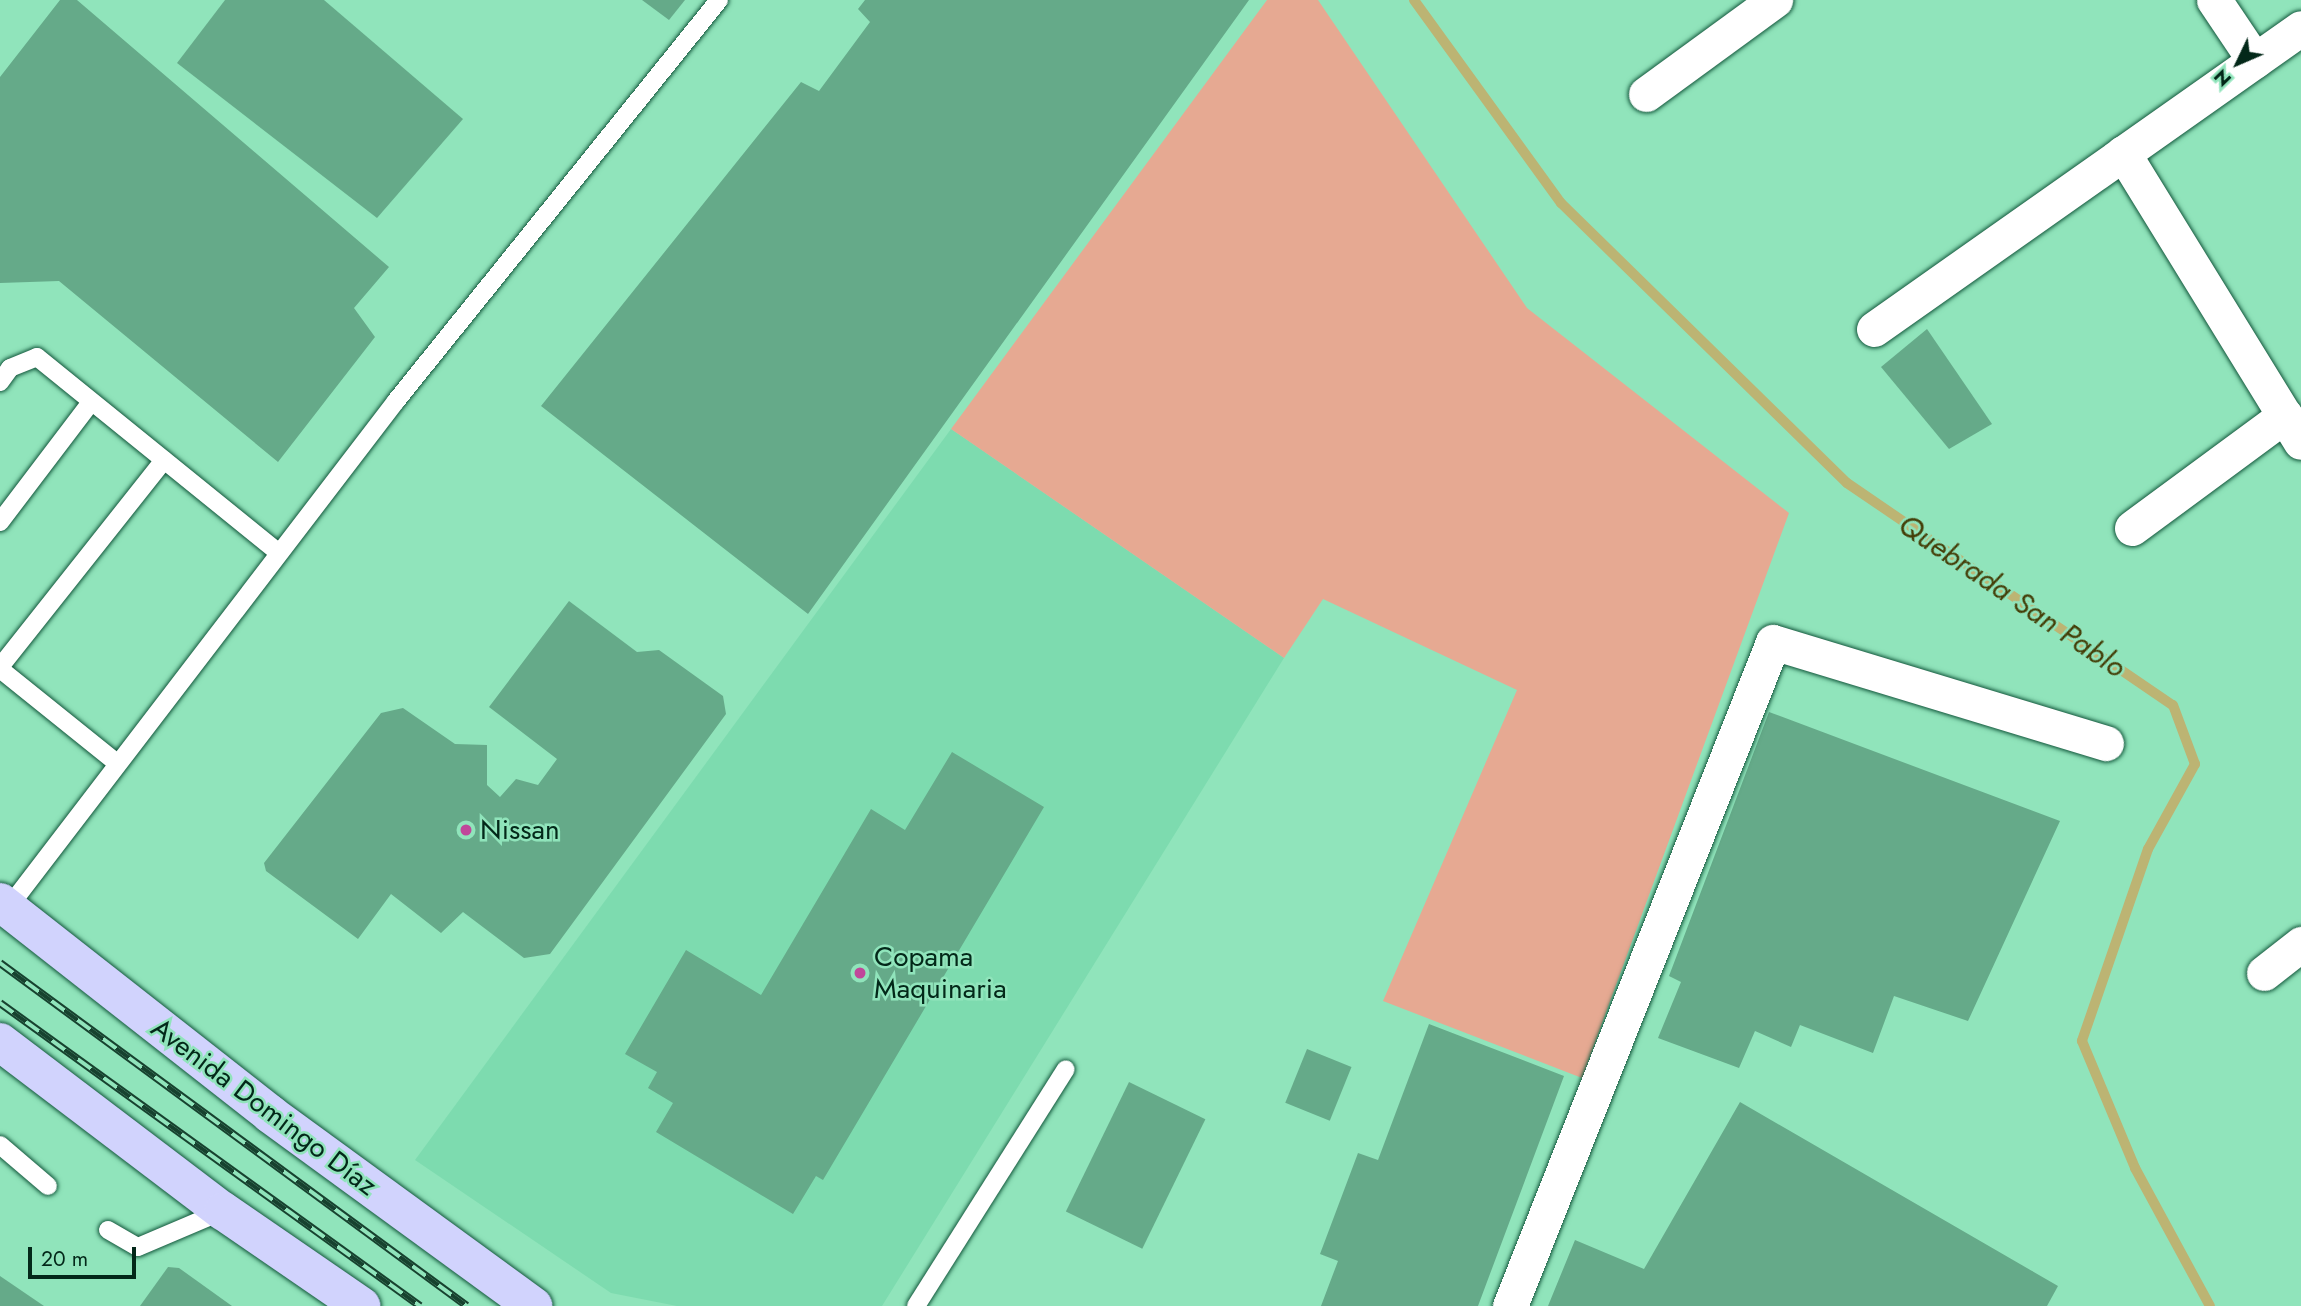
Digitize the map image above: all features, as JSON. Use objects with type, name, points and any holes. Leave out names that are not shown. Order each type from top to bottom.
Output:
[{"type":"main road","name":"Avenida Domingo Díaz","points":[[4,905],[500,1284],[533,1306]]},
{"type":"main road","points":[[0,1042],[223,1211],[354,1304]]},
{"type":"main road","points":[[500,1284],[561,1306]]},
{"type":"street","points":[[1646,94],[1775,0]]},
{"type":"street","points":[[2214,0],[2255,61]]},
{"type":"street","points":[[1874,329],[2301,29]]},
{"type":"street","points":[[2123,153],[2293,428],[2132,528]]},
{"type":"street","points":[[1510,1306],[1773,642],[2106,743]]},
{"type":"street","points":[[2264,973],[2301,944]]},
{"type":"lane","points":[[4,905],[279,553],[719,0]]},
{"type":"lane","points":[[0,382],[10,368],[37,357],[279,553]]},
{"type":"lane","points":[[0,522],[92,402]]},
{"type":"lane","points":[[117,763],[0,668],[164,460]]},
{"type":"lane","points":[[916,1306],[1066,1069]]},
{"type":"lane","points":[[0,1145],[48,1186]]},
{"type":"lane","points":[[108,1230],[138,1247],[223,1211]]},
{"type":"shaded area","points":[[1267,0],[1318,0],[1527,308],[1789,513],[1582,1078],[1383,1001],[1517,690],[1323,599],[1284,658],[951,429]]},
{"type":"shaded area","points":[[951,429],[1284,658],[882,1306],[677,1306],[611,1293],[415,1160]]},
{"type":"building","points":[[60,0],[77,0],[389,267],[354,308],[375,337],[278,462],[59,281],[0,283],[0,77]]},
{"type":"building","points":[[225,0],[324,0],[463,119],[377,218],[177,63]]},
{"type":"building","points":[[642,0],[685,0],[669,20]]},
{"type":"building","points":[[865,0],[1249,0],[808,614],[541,406],[801,82],[819,91],[870,22],[858,9]]},
{"type":"building","points":[[1927,329],[1992,424],[1949,449],[1881,367]]},
{"type":"building","name":"Nissan","points":[[569,601],[637,652],[659,650],[723,696],[726,714],[550,954],[524,958],[463,912],[441,933],[391,894],[358,939],[266,871],[264,863],[381,713],[403,708],[455,744],[487,745],[487,785],[500,797],[516,779],[538,785],[557,759],[489,707]]},
{"type":"building","points":[[1769,712],[2060,821],[1968,1021],[1894,996],[1873,1053],[1800,1025],[1791,1047],[1755,1031],[1739,1068],[1658,1038],[1681,982],[1669,976]]},
{"type":"building","name":"Copama Maquinaria","points":[[952,752],[1044,807],[823,1180],[816,1176],[793,1214],[656,1132],[673,1103],[648,1088],[657,1072],[625,1054],[686,950],[761,995],[871,809],[905,830]]},
{"type":"building","points":[[1429,1024],[1564,1076],[1478,1306],[1321,1306],[1338,1261],[1320,1254],[1358,1153],[1378,1160]]},
{"type":"building","points":[[1307,1049],[1352,1067],[1330,1121],[1285,1103]]},
{"type":"building","points":[[1129,1082],[1205,1119],[1142,1249],[1066,1211]]},
{"type":"building","points":[[1740,1102],[2058,1286],[2047,1306],[1548,1306],[1575,1240],[1644,1269]]},
{"type":"building","points":[[168,1267],[179,1268],[232,1306],[140,1306]]},
{"type":"building","points":[[0,1276],[44,1306],[0,1306]]},
{"type":"waterway","name":"Quebrada San Pablo","points":[[1414,0],[1561,203],[1847,483],[2173,705],[2195,764],[2148,849],[2082,1041],[2135,1168],[2210,1306]]},
{"type":"railway","points":[[0,963],[467,1306]]},
{"type":"railway","points":[[0,1003],[420,1306]]},
{"type":"place","name":"Nissan","points":[[466,830]]},
{"type":"place","name":"Copama Maquinaria","points":[[860,973]]}]
